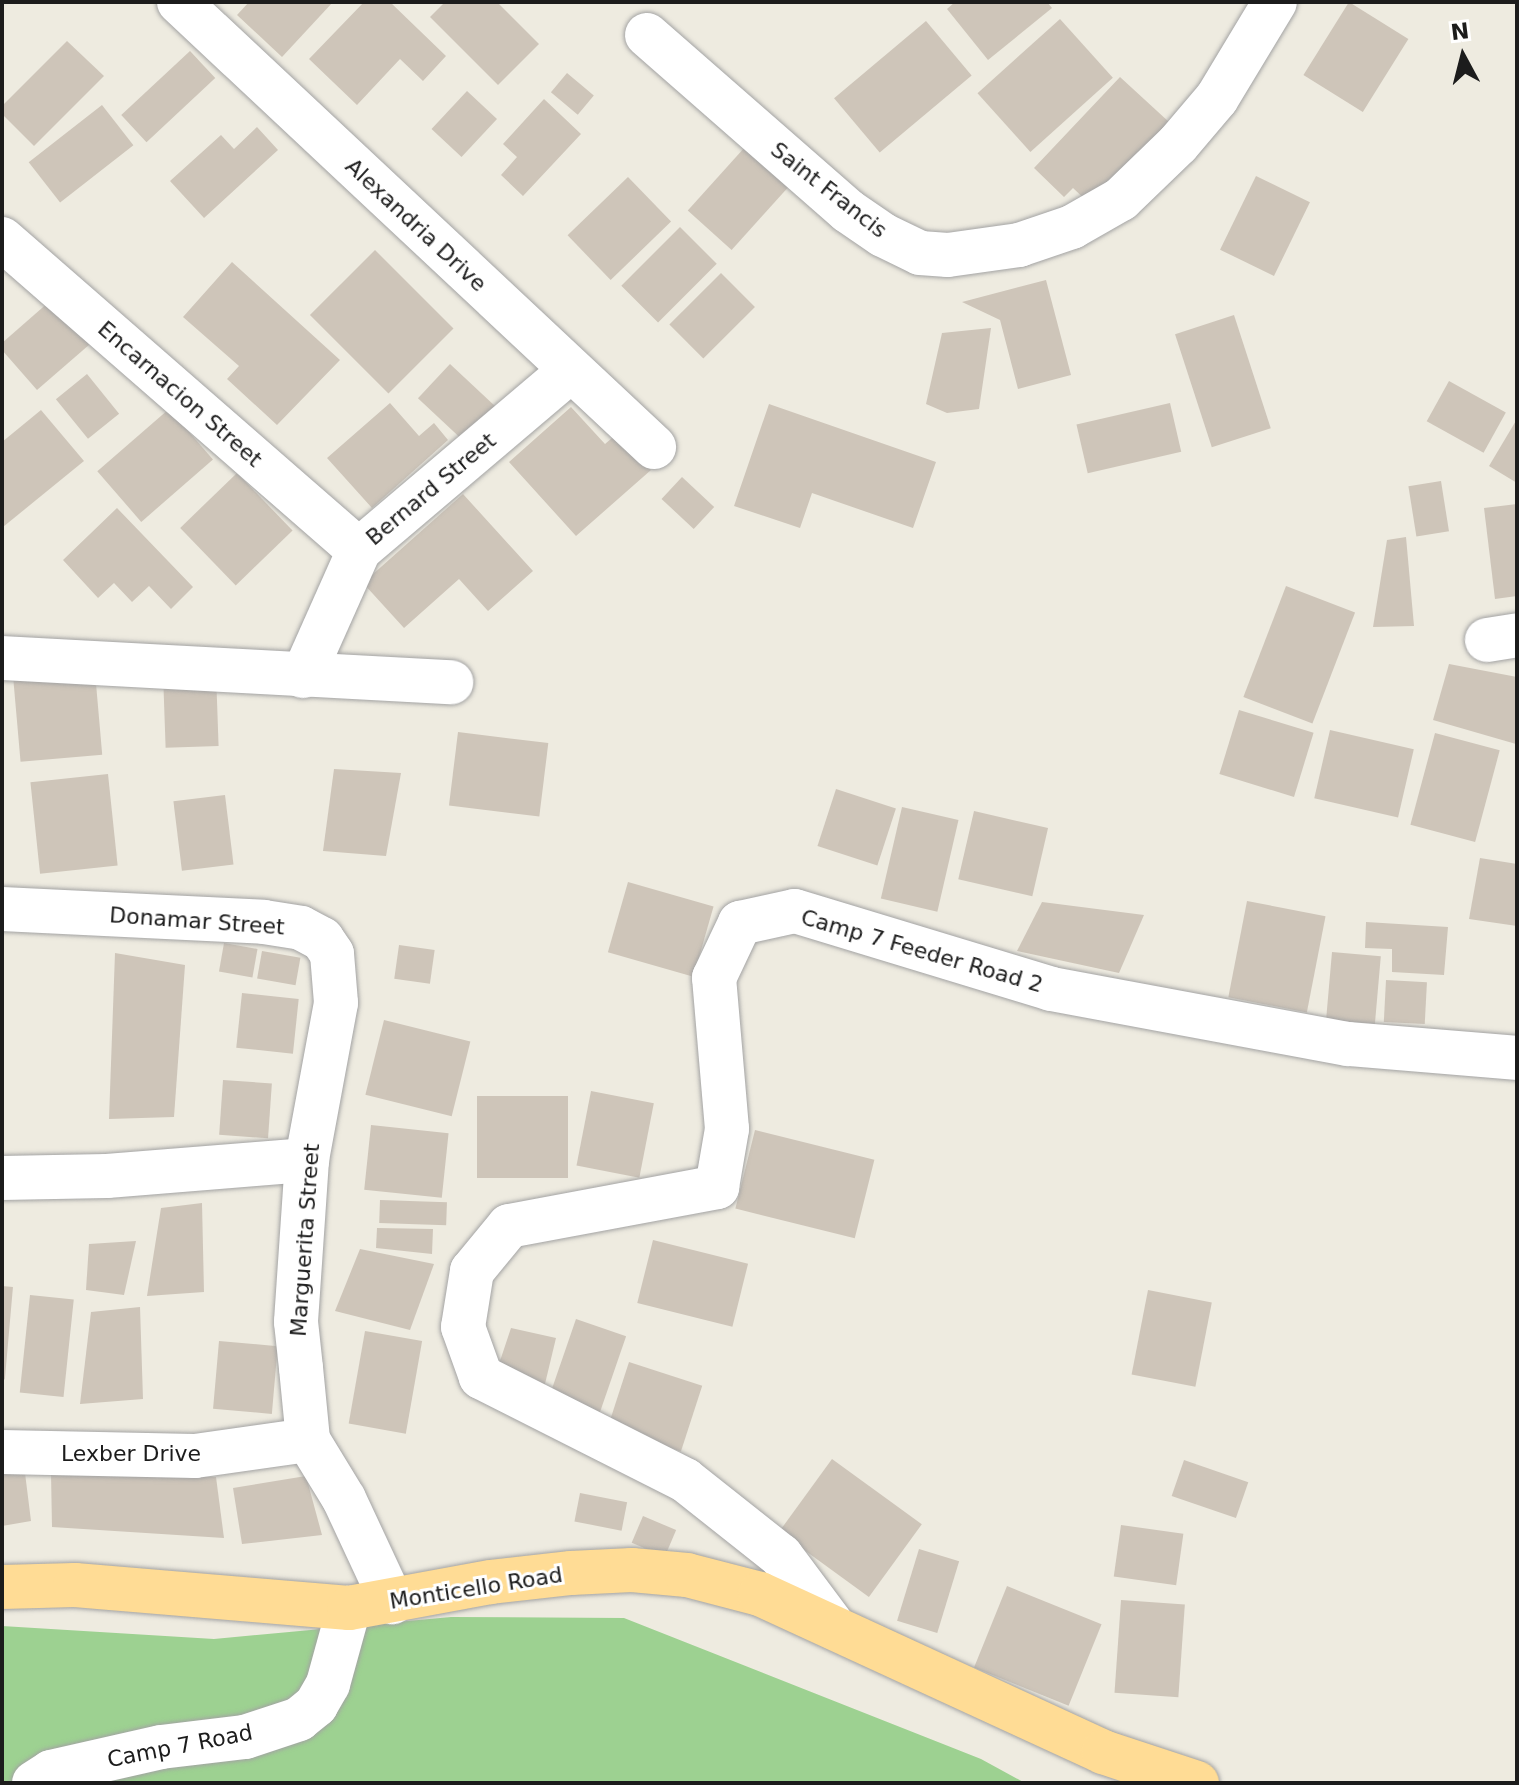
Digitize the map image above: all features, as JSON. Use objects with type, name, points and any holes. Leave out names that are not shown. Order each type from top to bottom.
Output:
[{"type":"main road","name":"Monticello Road","points":[[2,1587],[75,1585],[349,1608],[491,1582],[632,1570],[687,1575],[760,1594],[1103,1752],[1197,1783]]},
{"type":"street","name":"Alexandria Drive","points":[[179,2],[654,447]]},
{"type":"street","name":"Saint Francis","points":[[647,35],[848,211],[883,235],[920,253],[948,255],[1019,245],[1072,227],[1121,199],[1178,144],[1217,98],[1275,2]]},
{"type":"street","name":"Encarnacion Street","points":[[2,239],[359,550]]},
{"type":"street","name":"Bernard Street","points":[[303,676],[359,550],[571,370]]},
{"type":"street","points":[[3,651],[303,676],[451,682]]},
{"type":"street","name":"Donamar Street","points":[[2,909],[264,922],[301,928],[322,939],[332,954],[336,1003]]},
{"type":"street","name":"Camp 7 Feeder Road 2","points":[[834,1627],[781,1556],[685,1480],[481,1377],[463,1327],[472,1271],[509,1226],[717,1187],[727,1129],[714,978],[740,923],[795,911],[1051,989],[1348,1044],[1517,1058]]},
{"type":"street","name":"Marguerita Street","points":[[336,1003],[307,1160],[296,1322],[308,1440],[344,1499],[392,1602]]},
{"type":"street","points":[[2,1178],[107,1176],[307,1160]]},
{"type":"street","name":"Lexber Drive","points":[[2,1452],[195,1456],[308,1440]]},
{"type":"street","name":"Camp 7 Road","points":[[34,1783],[51,1772],[161,1747],[245,1737],[299,1719],[316,1705],[328,1684],[349,1608]]},
{"type":"green space","points":[[451,1617],[624,1618],[981,1759],[1025,1783],[2,1783],[2,1626],[214,1639]]},
{"type":"building","points":[[249,2],[333,2],[282,57],[237,15]]},
{"type":"building","points":[[364,2],[390,2],[446,56],[423,81],[400,59],[357,105],[309,59]]},
{"type":"building","points":[[445,2],[497,2],[539,44],[498,85],[430,17]]},
{"type":"building","points":[[955,2],[1047,2],[1052,8],[988,60],[947,9]]},
{"type":"building","points":[[1349,2],[1408,39],[1363,112],[1303,75]]},
{"type":"building","points":[[1060,19],[1113,78],[1030,152],[978,93]]},
{"type":"building","points":[[926,21],[972,75],[880,153],[834,98]]},
{"type":"building","points":[[67,41],[104,76],[34,146],[2,114],[2,106]]},
{"type":"building","points":[[190,51],[215,78],[146,142],[121,115]]},
{"type":"building","points":[[567,73],[594,95],[578,115],[551,92]]},
{"type":"building","points":[[1120,77],[1169,122],[1091,205],[1073,188],[1064,197],[1034,168]]},
{"type":"building","points":[[467,91],[497,119],[462,157],[432,129]]},
{"type":"building","points":[[544,99],[581,134],[523,196],[501,175],[517,157],[503,144]]},
{"type":"building","points":[[102,105],[133,145],[60,202],[29,162]]},
{"type":"building","points":[[257,127],[278,150],[204,218],[170,181],[221,135],[234,149]]},
{"type":"building","points":[[754,137],[798,176],[732,250],[688,211]]},
{"type":"building","points":[[1256,176],[1310,202],[1274,276],[1220,250]]},
{"type":"building","points":[[628,177],[671,222],[611,280],[568,235]]},
{"type":"building","points":[[680,227],[717,264],[658,322],[621,286]]},
{"type":"building","points":[[375,250],[453,328],[388,394],[310,315]]},
{"type":"building","points":[[232,262],[340,360],[277,425],[227,379],[239,366],[183,317]]},
{"type":"building","points":[[721,273],[755,307],[703,359],[669,325]]},
{"type":"building","points":[[1046,280],[1071,375],[1018,389],[1000,320],[962,302]]},
{"type":"building","points":[[58,294],[97,338],[37,390],[2,350],[2,343]]},
{"type":"building","points":[[1234,315],[1271,428],[1212,447],[1175,334]]},
{"type":"building","points":[[991,328],[979,409],[947,413],[926,404],[942,333]]},
{"type":"building","points":[[450,364],[497,408],[465,442],[418,398]]},
{"type":"building","points":[[87,374],[119,414],[88,439],[56,399]]},
{"type":"building","points":[[1449,381],[1506,413],[1484,453],[1427,421]]},
{"type":"building","points":[[390,403],[419,436],[434,423],[448,440],[372,508],[327,458]]},
{"type":"building","points":[[1170,403],[1181,452],[1088,473],[1076,425]]},
{"type":"building","points":[[769,404],[936,462],[913,528],[812,493],[800,528],[734,506]]},
{"type":"building","points":[[571,407],[605,444],[618,433],[651,470],[576,536],[509,462]]},
{"type":"building","points":[[169,409],[213,460],[141,522],[97,471]]},
{"type":"building","points":[[41,410],[84,461],[3,527],[2,442]]},
{"type":"building","points":[[1517,419],[1517,483],[1489,466]]},
{"type":"building","points":[[237,473],[293,531],[236,585],[180,528]]},
{"type":"building","points":[[682,477],[714,507],[694,529],[662,499]]},
{"type":"building","points":[[1441,481],[1449,531],[1416,537],[1408,486]]},
{"type":"building","points":[[463,494],[533,571],[488,611],[459,579],[404,628],[363,583]]},
{"type":"building","points":[[1517,504],[1517,596],[1495,599],[1484,508]]},
{"type":"building","points":[[117,508],[193,587],[171,609],[149,586],[132,602],[114,583],[98,598],[63,560]]},
{"type":"building","points":[[1406,537],[1414,626],[1373,627],[1387,540]]},
{"type":"building","points":[[1286,586],[1355,613],[1312,724],[1243,697]]},
{"type":"building","points":[[1449,664],[1517,677],[1516,744],[1433,720]]},
{"type":"building","points":[[95,672],[102,755],[21,762],[13,679]]},
{"type":"building","points":[[216,672],[219,746],[166,748],[163,674]]},
{"type":"building","points":[[1239,710],[1314,733],[1294,797],[1219,774]]},
{"type":"building","points":[[1330,730],[1414,749],[1398,818],[1314,798]]},
{"type":"building","points":[[458,732],[548,743],[539,817],[449,805]]},
{"type":"building","points":[[1435,733],[1500,750],[1475,842],[1410,825]]},
{"type":"building","points":[[334,769],[401,773],[386,856],[323,851]]},
{"type":"building","points":[[108,774],[118,865],[40,874],[30,782]]},
{"type":"building","points":[[836,789],[896,808],[877,866],[817,846]]},
{"type":"building","points":[[225,795],[234,864],[182,871],[173,801]]},
{"type":"building","points":[[902,807],[959,820],[937,912],[881,899]]},
{"type":"building","points":[[974,811],[1048,828],[1032,896],[958,879]]},
{"type":"building","points":[[1480,858],[1517,864],[1517,926],[1469,919]]},
{"type":"building","points":[[628,882],[714,907],[693,977],[608,952]]},
{"type":"building","points":[[1247,901],[1326,916],[1307,1012],[1228,997]]},
{"type":"building","points":[[1042,902],[1144,915],[1119,973],[1017,951]]},
{"type":"building","points":[[1366,922],[1448,927],[1444,975],[1392,972],[1392,949],[1365,948]]},
{"type":"building","points":[[224,943],[257,949],[252,977],[219,972]]},
{"type":"building","points":[[399,945],[435,950],[430,984],[394,979]]},
{"type":"building","points":[[262,951],[300,958],[296,985],[257,979]]},
{"type":"building","points":[[1332,952],[1381,956],[1375,1024],[1326,1020]]},
{"type":"building","points":[[115,953],[185,965],[174,1117],[109,1119]]},
{"type":"building","points":[[1386,980],[1427,982],[1425,1024],[1384,1022]]},
{"type":"building","points":[[242,993],[299,999],[293,1054],[236,1048]]},
{"type":"building","points":[[384,1020],[470,1042],[452,1116],[365,1095]]},
{"type":"building","points":[[223,1080],[272,1083],[268,1138],[219,1135]]},
{"type":"building","points":[[591,1091],[654,1103],[639,1178],[576,1166]]},
{"type":"building","points":[[477,1096],[568,1096],[568,1178],[477,1178]]},
{"type":"building","points":[[371,1125],[449,1133],[442,1198],[364,1190]]},
{"type":"building","points":[[755,1130],[874,1160],[855,1238],[735,1209]]},
{"type":"building","points":[[380,1200],[447,1202],[446,1225],[379,1223]]},
{"type":"building","points":[[202,1203],[204,1292],[147,1296],[161,1208]]},
{"type":"building","points":[[377,1228],[433,1229],[432,1254],[376,1248]]},
{"type":"building","points":[[653,1240],[748,1264],[732,1327],[637,1303]]},
{"type":"building","points":[[136,1241],[124,1295],[86,1290],[89,1244]]},
{"type":"building","points":[[360,1249],[434,1264],[410,1330],[335,1311]]},
{"type":"building","points":[[2,1286],[13,1287],[5,1380],[2,1379]]},
{"type":"building","points":[[1148,1290],[1212,1302],[1195,1387],[1132,1374]]},
{"type":"building","points":[[30,1295],[74,1300],[64,1397],[20,1392]]},
{"type":"building","points":[[140,1307],[143,1399],[80,1404],[91,1312]]},
{"type":"building","points":[[576,1319],[626,1336],[598,1419],[548,1401]]},
{"type":"building","points":[[511,1328],[556,1338],[544,1388],[496,1373]]},
{"type":"building","points":[[365,1331],[422,1341],[406,1434],[349,1424]]},
{"type":"building","points":[[219,1341],[278,1346],[272,1414],[213,1409]]},
{"type":"building","points":[[629,1362],[702,1386],[681,1451],[608,1428]]},
{"type":"building","points":[[832,1459],[922,1524],[869,1597],[779,1532]]},
{"type":"building","points":[[1184,1460],[1248,1482],[1236,1518],[1172,1496]]},
{"type":"building","points":[[24,1465],[31,1521],[2,1526],[2,1466]]},
{"type":"building","points":[[51,1473],[216,1477],[224,1538],[52,1527]]},
{"type":"building","points":[[306,1476],[322,1535],[242,1544],[233,1488]]},
{"type":"building","points":[[580,1493],[627,1502],[622,1531],[574,1521]]},
{"type":"building","points":[[643,1516],[676,1530],[665,1557],[632,1543]]},
{"type":"building","points":[[1121,1525],[1183,1534],[1176,1585],[1114,1576]]},
{"type":"building","points":[[919,1549],[959,1561],[937,1633],[897,1621]]},
{"type":"building","points":[[1007,1586],[1102,1624],[1069,1706],[974,1668]]},
{"type":"building","points":[[1121,1600],[1185,1604],[1178,1697],[1115,1693]]}]
